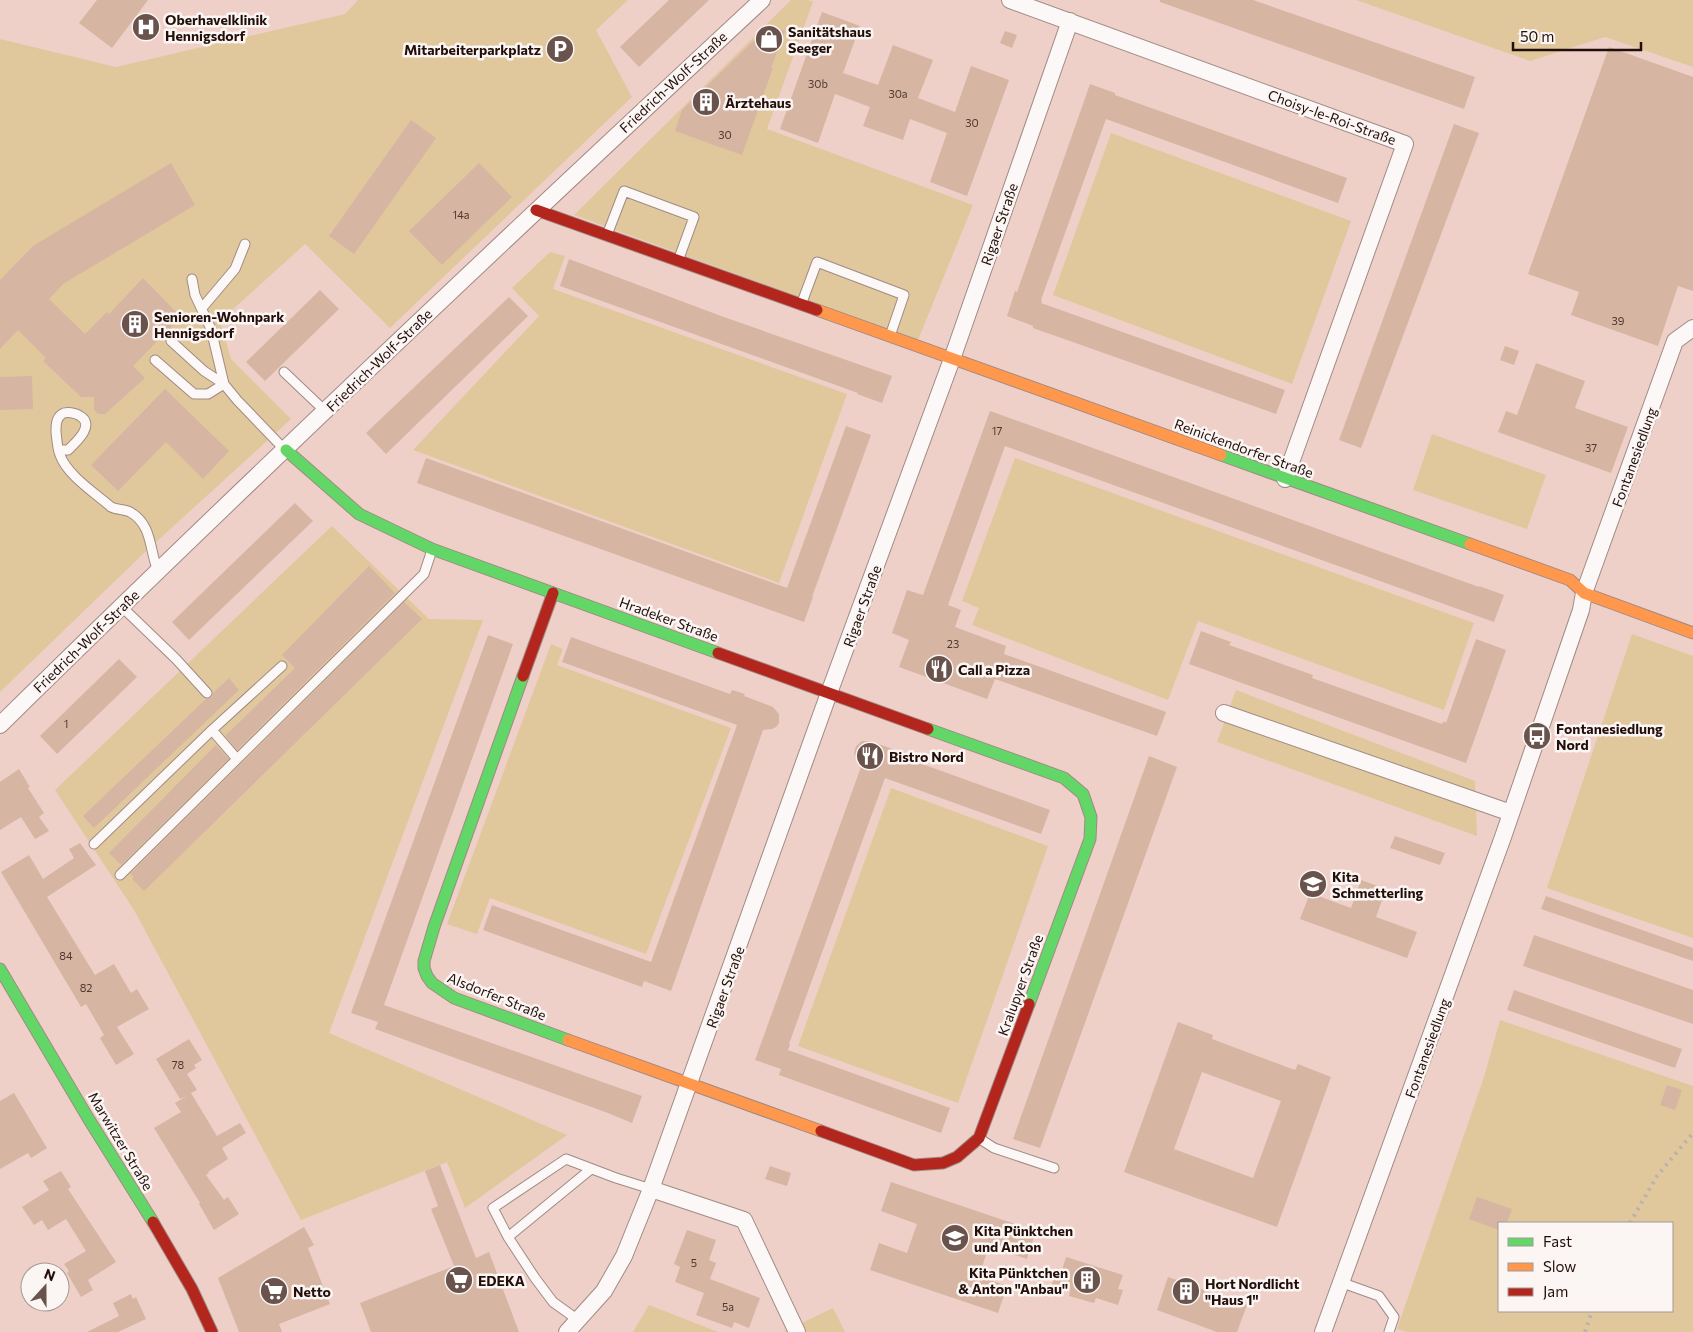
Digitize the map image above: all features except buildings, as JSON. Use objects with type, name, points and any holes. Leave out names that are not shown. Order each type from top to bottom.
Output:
[{"type":"street","name":"Friedrich-Wolf-Straße","points":[[0,725],[121,606],[536,210],[762,0]]},
{"type":"street","name":"Choisy-le-Roi-Straße","points":[[1010,0],[1405,144],[1285,479]]},
{"type":"street","name":"Rigaer Straße","points":[[567,1332],[604,1291],[624,1256],[651,1189],[829,693],[952,359],[1070,21]]},
{"type":"street","name":"Reinickendorfer Straße","points":[[536,210],[1570,580],[1584,593]]},
{"type":"street","name":"Fontanesiedlung","points":[[1322,1332],[1504,837],[1581,610],[1584,593],[1675,341],[1693,328]]},
{"type":"street","name":"Hradeker Straße","points":[[286,450],[359,514],[432,549],[1064,778]]},
{"type":"street","name":"Alsdorfer Straße","points":[[553,593],[434,927],[424,959],[424,973],[436,988],[454,998],[914,1165]]},
{"type":"street","points":[[1584,593],[1693,633]]},
{"type":"street","points":[[1224,713],[1511,812]]},
{"type":"street","name":"Kralupyer Straße","points":[[914,1165],[937,1165],[959,1157],[979,1138],[1090,839],[1091,818],[1083,794],[1064,778]]},
{"type":"street","name":"Marwitzer Straße","points":[[0,969],[171,1252],[212,1332]]},
{"type":"street","points":[[651,1189],[744,1220],[797,1332]]},
{"type":"lane","points":[[606,236],[624,191],[694,217],[678,261]]},
{"type":"lane","points":[[202,308],[234,270],[244,244]]},
{"type":"lane","points":[[801,305],[817,262],[904,295],[890,337]]},
{"type":"lane","points":[[192,278],[195,295],[211,329],[224,384]]},
{"type":"lane","points":[[171,341],[204,371],[224,384],[286,450]]},
{"type":"lane","points":[[155,360],[194,394],[208,394],[224,384]]},
{"type":"lane","points":[[284,372],[325,411]]},
{"type":"lane","points":[[58,450],[68,450],[82,436],[86,425],[80,415],[66,412],[61,414],[57,420],[58,450],[66,466],[111,507],[117,510],[127,510],[138,517],[149,534],[154,561],[158,571]]},
{"type":"lane","points":[[120,876],[424,574],[432,549]]},
{"type":"lane","points":[[121,606],[176,659],[207,693]]},
{"type":"lane","points":[[94,844],[212,730],[282,666]]},
{"type":"lane","points":[[212,730],[236,759]]},
{"type":"lane","points":[[979,1138],[994,1148],[1054,1168]]},
{"type":"lane","points":[[578,1320],[553,1302],[508,1237],[493,1208],[566,1159],[651,1189]]},
{"type":"lane","points":[[508,1237],[592,1169]]},
{"type":"lane","points":[[1340,1282],[1379,1296],[1394,1317],[1389,1332]]},
{"type":"shaded area","points":[[358,0],[628,0],[596,30],[632,97],[390,328],[305,244],[220,321],[231,359],[291,419],[143,554],[0,692],[0,39],[116,67],[345,14]]},
{"type":"shaded area","points":[[791,0],[808,0],[813,2],[767,129],[973,205],[918,340],[574,215]]},
{"type":"shaded area","points":[[1356,0],[1693,0],[1693,67],[1605,37],[1530,61]]},
{"type":"shaded area","points":[[1111,133],[1351,221],[1292,384],[1053,295]]},
{"type":"shaded area","points":[[550,252],[565,256],[553,289],[847,394],[779,583],[413,450],[539,316],[512,288]]},
{"type":"shaded area","points":[[1432,434],[1546,475],[1527,529],[1413,490]]},
{"type":"shaded area","points":[[1015,458],[1474,623],[1444,710],[1198,621],[1168,700],[972,625],[979,608],[962,601]]},
{"type":"shaded area","points":[[332,526],[429,619],[483,620],[329,1033],[567,1135],[465,1208],[447,1162],[301,1220],[134,910],[55,790]]},
{"type":"shaded area","points":[[1632,634],[1693,656],[1693,938],[1547,888]]},
{"type":"shaded area","points":[[551,644],[563,649],[557,665],[731,728],[646,954],[490,898],[477,934],[447,924]]},
{"type":"shaded area","points":[[1236,690],[1475,781],[1477,836],[1217,742]]},
{"type":"shaded area","points":[[891,788],[1048,846],[958,1103],[798,1046]]},
{"type":"shaded area","points":[[1500,1020],[1693,1086],[1693,1332],[1407,1332],[1397,1329],[1484,1077]]},
{"type":"shaded area","points":[[649,1305],[718,1332],[633,1332]]},
{"type":"shaded area","points":[[833,1308],[845,1332],[783,1332]]},
{"type":"railway","points":[[1631,1222],[1657,1176],[1693,1133]]},
{"type":"railway","points":[[1585,1332],[1592,1312]]},
{"type":"traffic: fast","points":[[286,450],[359,514],[432,549],[718,653]]},
{"type":"traffic: fast","points":[[1221,455],[1470,544]]},
{"type":"traffic: fast","points":[[523,676],[434,927],[424,961],[424,968],[432,983],[454,998],[568,1040]]},
{"type":"traffic: fast","points":[[928,729],[1064,778],[1083,794],[1091,817],[1090,839],[1029,1004]]},
{"type":"traffic: fast","points":[[0,969],[88,1118],[153,1222]]},
{"type":"traffic: slow","points":[[817,310],[1221,455]]},
{"type":"traffic: slow","points":[[1470,544],[1570,580],[1584,593],[1693,633]]},
{"type":"traffic: slow","points":[[568,1040],[821,1131]]},
{"type":"traffic: jam","points":[[536,210],[817,310]]},
{"type":"traffic: jam","points":[[523,676],[553,593]]},
{"type":"traffic: jam","points":[[718,653],[928,729]]},
{"type":"traffic: jam","points":[[821,1131],[914,1165],[943,1163],[957,1157],[979,1138],[1029,1004]]},
{"type":"traffic: jam","points":[[153,1222],[192,1289],[212,1332]]},
{"type":"place","name":"Oberhavelklinik Hennigsdorf","points":[[146,27]]},
{"type":"place","name":"Sanitätshaus Seeger","points":[[769,39]]},
{"type":"place","name":"Mitarbeiterparkplatz","points":[[560,49]]},
{"type":"place","name":"Ärztehaus","points":[[706,102]]},
{"type":"place","name":"Senioren-Wohnpark Hennigsdorf","points":[[135,324]]},
{"type":"place","name":"Call a Pizza","points":[[939,669]]},
{"type":"place","name":"Fontanesiedlung Nord","points":[[1537,736]]},
{"type":"place","name":"Bistro Nord","points":[[870,756]]},
{"type":"place","name":"Kita Schmetterling","points":[[1313,884]]},
{"type":"place","name":"Kita Pünktchen und Anton","points":[[955,1238]]},
{"type":"place","name":"EDEKA","points":[[459,1280]]},
{"type":"place","name":"Kita Pünktchen & Anton \"Anbau\"","points":[[1087,1280]]},
{"type":"place","name":"Netto","points":[[274,1291]]},
{"type":"place","name":"Hort Nordlicht \"Haus 1\"","points":[[1186,1291]]}]
